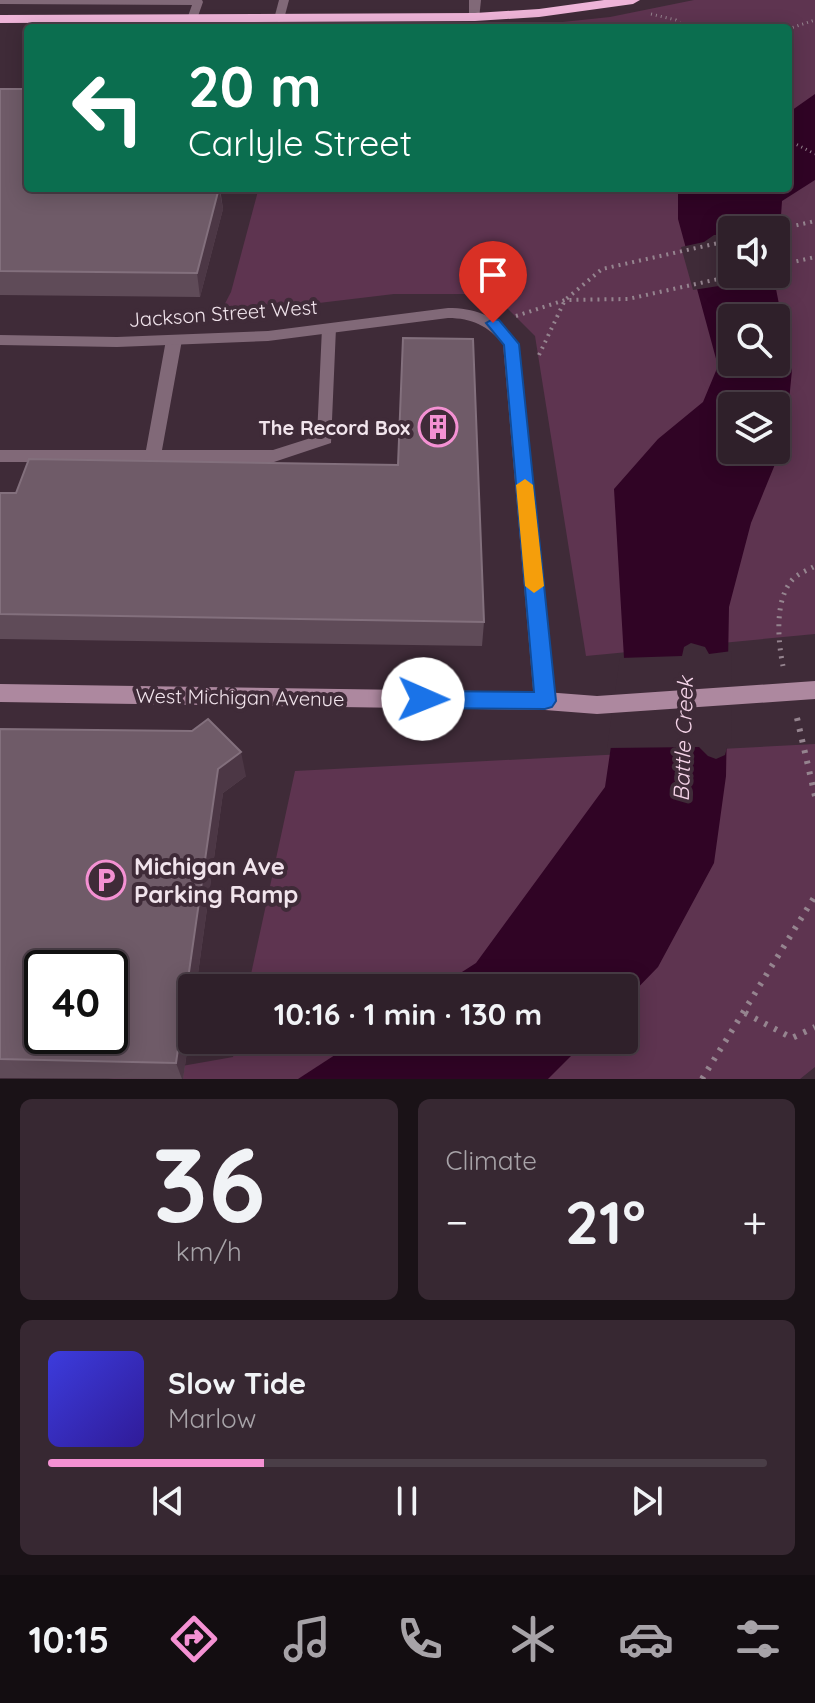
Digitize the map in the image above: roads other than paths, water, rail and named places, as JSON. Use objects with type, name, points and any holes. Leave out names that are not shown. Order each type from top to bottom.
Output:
[{"type":"highway","points":[[0,19],[475,17],[539,13],[633,0]]},
{"type":"street","points":[[475,0],[475,17]]},
{"type":"street","name":"Jackson Street West","points":[[0,340],[174,340],[268,336],[448,313],[475,315],[493,323],[511,344],[545,701]]},
{"type":"street","name":"West Michigan Avenue","points":[[0,693],[545,701],[597,705],[809,691]]},
{"type":"lane","points":[[279,19],[284,0]]},
{"type":"lane","points":[[0,1],[198,2],[192,19]]},
{"type":"lane","points":[[0,456],[274,456],[325,439],[329,328]]},
{"type":"lane","points":[[153,456],[174,340]]},
{"type":"water","points":[[815,94],[815,180],[782,201],[781,216],[718,216],[718,288],[776,288],[779,304],[718,304],[718,366],[678,219],[678,192],[792,192],[792,110]]},
{"type":"water","name":"Battle Creek","points":[[790,360],[792,370],[790,392],[718,392],[718,464],[775,464],[751,523],[729,607],[726,776],[714,863],[658,967],[638,988],[638,974],[459,974],[476,963],[605,787],[624,658],[614,489],[658,439],[703,402],[718,366],[718,376],[790,376]]},
{"type":"water","points":[[336,1054],[573,1054],[548,1079],[298,1079]]},
{"type":"place","name":"The Record Box","points":[[438,427]]},
{"type":"place","name":"Michigan Ave Parking Ramp","points":[[106,880]]}]
